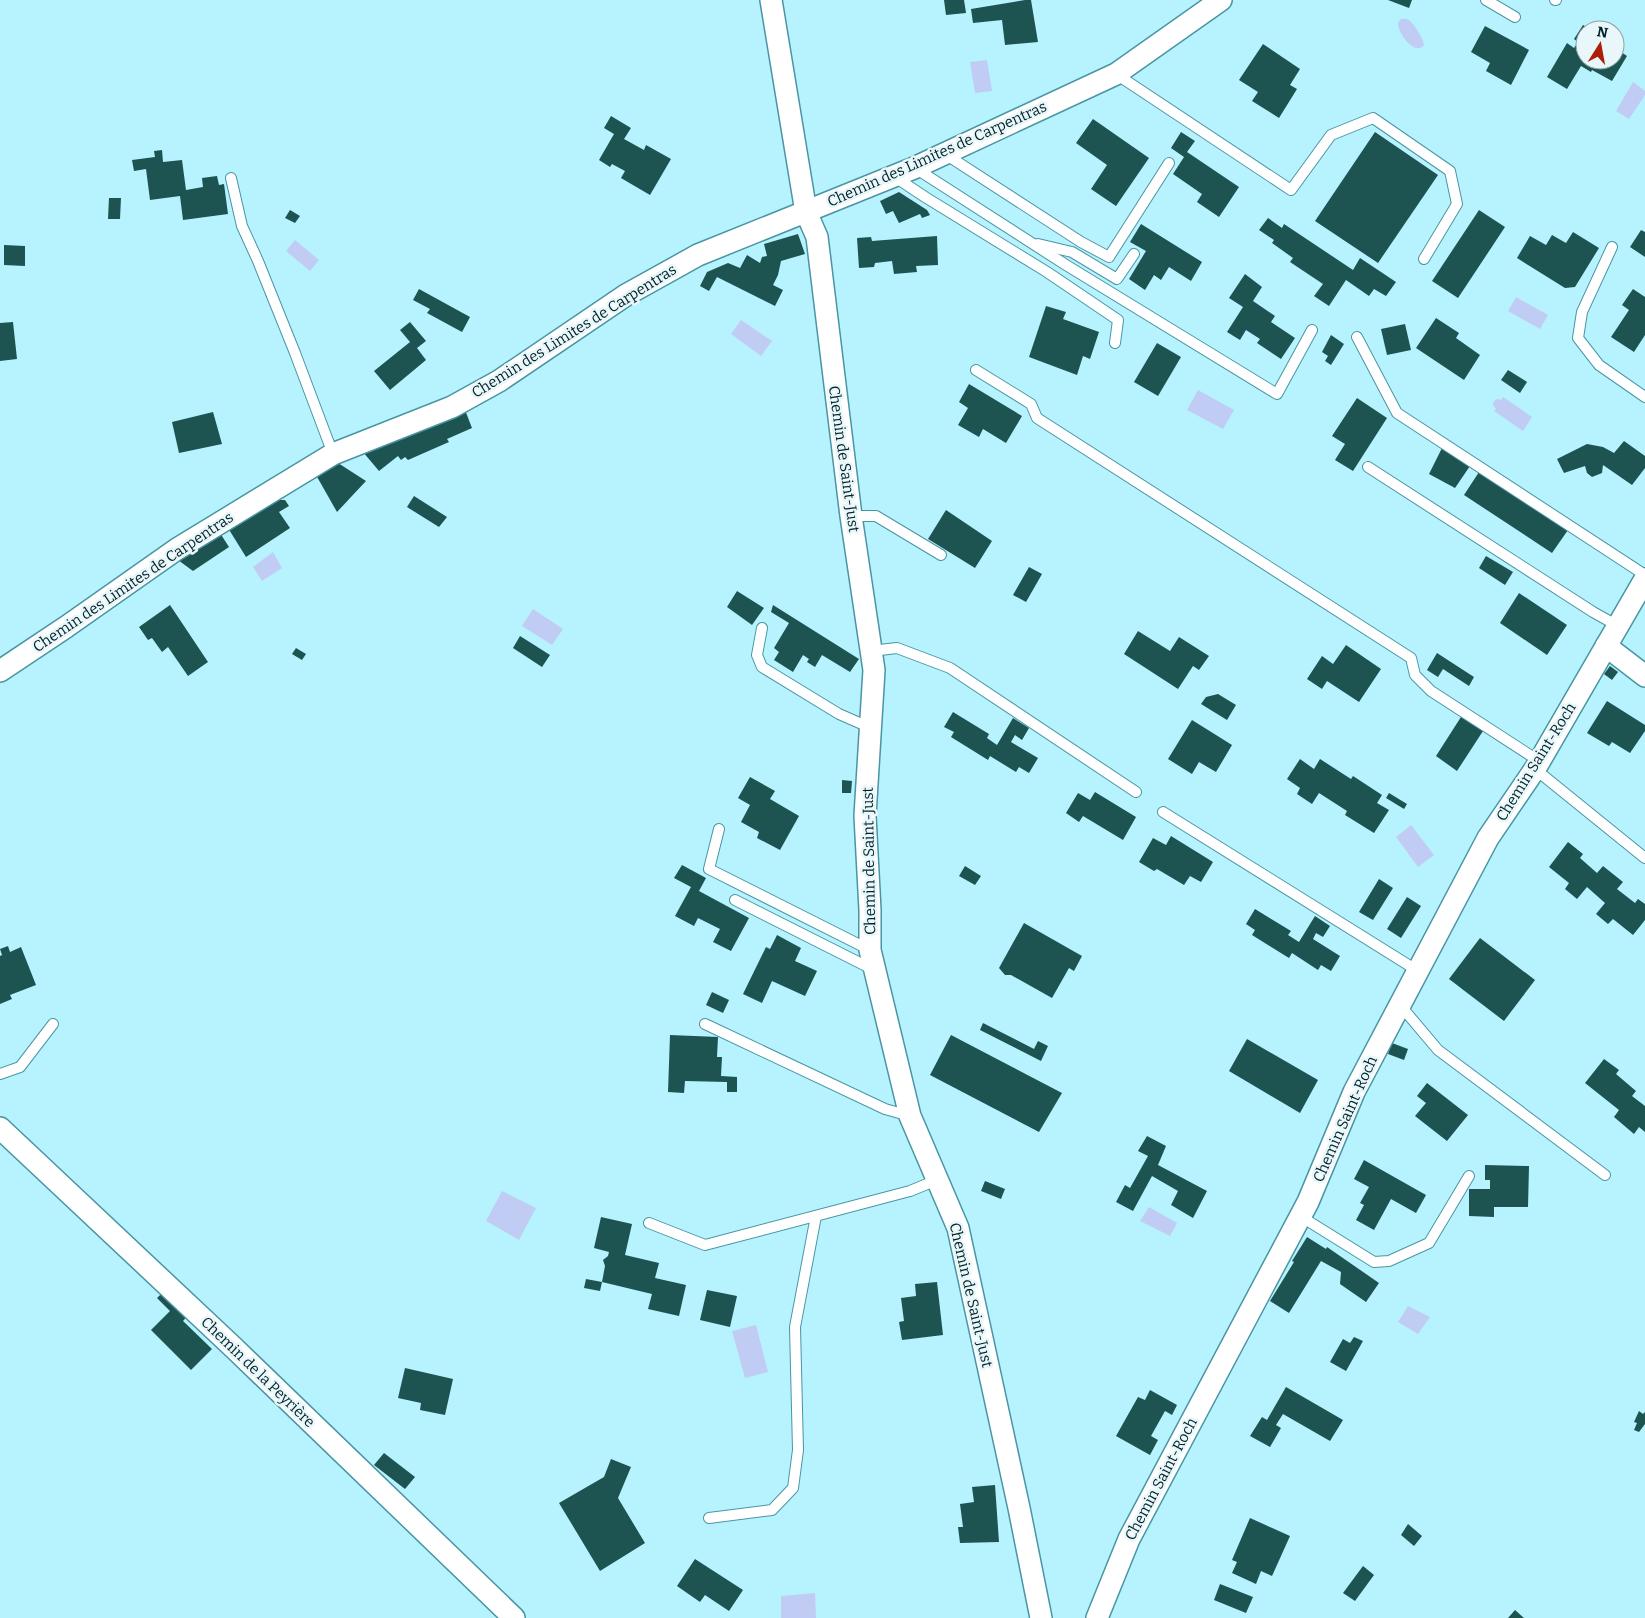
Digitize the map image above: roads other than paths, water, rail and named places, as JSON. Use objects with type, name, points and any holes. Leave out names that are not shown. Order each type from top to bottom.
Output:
[{"type":"street","name":"Chemin de Saint-Just","points":[[771,0],[806,212],[817,237],[851,516],[874,670],[865,816],[870,950],[910,1116],[958,1228],[1041,1618]]},
{"type":"street","name":"Chemin des Limites de Carpentras","points":[[0,671],[66,628],[177,550],[334,454],[452,407],[499,381],[626,295],[698,255],[914,168],[1116,74],[1221,0]]},
{"type":"street","name":"Chemin Saint-Roch","points":[[1097,1618],[1129,1538],[1308,1202],[1354,1092],[1488,838],[1537,765],[1645,579]]},
{"type":"street","points":[[1606,646],[1645,676]]},
{"type":"street","name":"Chemin de la Peyrière","points":[[0,1128],[228,1342],[514,1618]]},
{"type":"lane","points":[[1486,0],[1515,17]]},
{"type":"lane","points":[[1116,74],[1291,190],[1331,135],[1373,118],[1450,171],[1457,204],[1424,258]]},
{"type":"lane","points":[[945,154],[1081,242],[1110,257],[1169,163]]},
{"type":"lane","points":[[914,168],[1030,242],[1277,394],[1312,330]]},
{"type":"lane","points":[[894,176],[1047,272],[1118,320],[1116,343]]},
{"type":"lane","points":[[231,178],[242,226],[258,261],[334,454]]},
{"type":"lane","points":[[1030,242],[1072,252],[1117,279],[1134,254]]},
{"type":"lane","points":[[1612,247],[1582,312],[1578,338],[1599,365],[1645,397]]},
{"type":"lane","points":[[1357,337],[1397,413],[1645,575]]},
{"type":"lane","points":[[976,370],[1031,404],[1037,418],[1411,658],[1416,674],[1431,692],[1537,765],[1645,858]]},
{"type":"lane","points":[[1368,467],[1593,612],[1618,626]]},
{"type":"lane","points":[[851,516],[876,516],[940,555]]},
{"type":"lane","points":[[762,628],[757,655],[762,667],[839,714],[871,728]]},
{"type":"lane","points":[[871,651],[897,648],[950,668],[1136,792]]},
{"type":"lane","points":[[1163,812],[1418,971]]},
{"type":"lane","points":[[720,829],[708,869],[870,950]]},
{"type":"lane","points":[[735,900],[875,970]]},
{"type":"lane","points":[[1400,1005],[1438,1050],[1605,1175]]},
{"type":"lane","points":[[0,1074],[20,1067],[53,1024]]},
{"type":"lane","points":[[705,1024],[885,1109],[910,1116]]},
{"type":"lane","points":[[1300,1216],[1374,1262],[1388,1261],[1429,1242],[1469,1176]]},
{"type":"lane","points":[[649,1223],[705,1245],[910,1191],[937,1180]]},
{"type":"lane","points":[[710,1518],[772,1510],[793,1488],[798,1450],[795,1327],[816,1216]]},
{"type":"water","points":[[1401,19],[1407,19],[1411,22],[1421,36],[1424,45],[1416,48],[1407,42],[1398,27]]},
{"type":"water","points":[[987,60],[992,91],[975,93],[970,62]]},
{"type":"water","points":[[1633,82],[1645,91],[1645,95],[1629,119],[1616,111]]},
{"type":"water","points":[[295,240],[319,260],[310,271],[286,251]]},
{"type":"water","points":[[1516,297],[1548,315],[1540,329],[1508,311]]},
{"type":"water","points":[[741,320],[772,341],[761,356],[731,334]]},
{"type":"water","points":[[1198,390],[1234,410],[1223,429],[1187,410]]},
{"type":"water","points":[[1503,397],[1532,417],[1523,431],[1494,411],[1496,409],[1493,405],[1494,401],[1497,399],[1501,400]]},
{"type":"water","points":[[273,552],[282,568],[262,581],[253,567]]},
{"type":"water","points":[[533,609],[563,629],[552,645],[522,626]]},
{"type":"water","points":[[1411,825],[1434,855],[1418,867],[1396,837]]},
{"type":"water","points":[[502,1191],[536,1208],[519,1240],[486,1221]]},
{"type":"water","points":[[1149,1207],[1177,1223],[1170,1236],[1140,1221]]},
{"type":"water","points":[[1408,1306],[1430,1317],[1418,1334],[1398,1322]]},
{"type":"water","points":[[756,1325],[768,1372],[745,1378],[732,1331]]},
{"type":"water","points":[[815,1593],[816,1618],[781,1618],[781,1596]]}]
